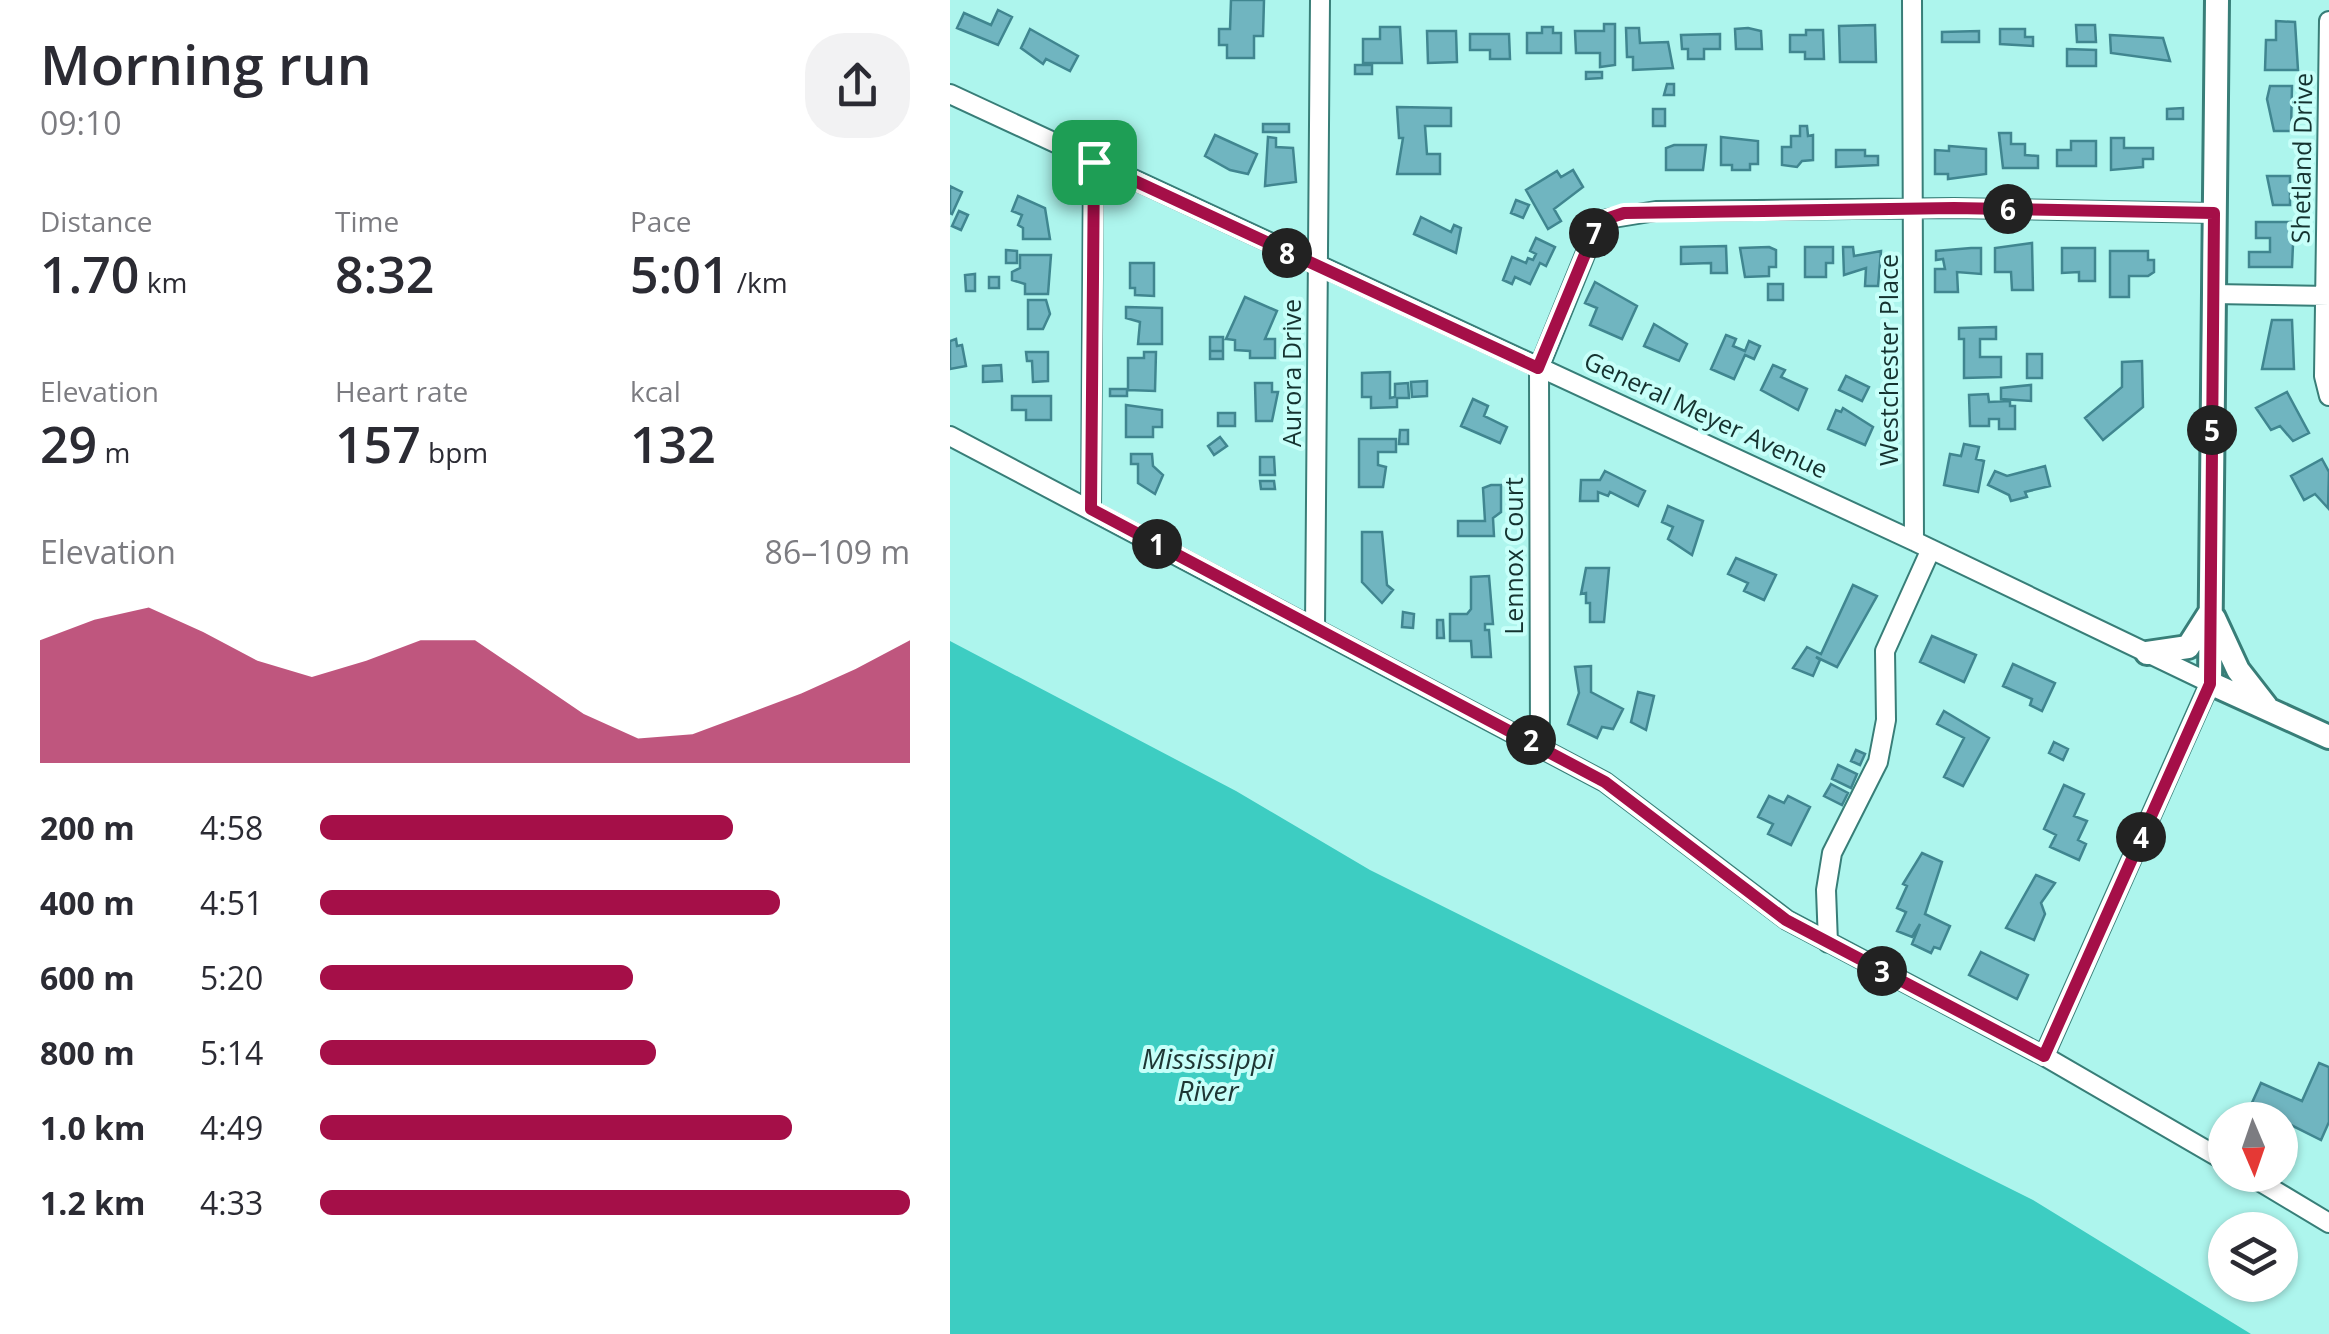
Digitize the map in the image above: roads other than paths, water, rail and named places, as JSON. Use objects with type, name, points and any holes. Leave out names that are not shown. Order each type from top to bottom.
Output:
[{"type":"main road","points":[[2210,684],[2217,0]]},
{"type":"main road","points":[[2147,653],[2188,647],[2210,611]]},
{"type":"main road","points":[[2210,611],[2238,670],[2270,711]]},
{"type":"main road","name":"General Meyer Avenue","points":[[2210,684],[2329,737]]},
{"type":"street","name":"Aurora Drive","points":[[1315,627],[1320,0]]},
{"type":"street","name":"Westchester Place","points":[[1828,943],[1830,863],[1878,762],[1886,720],[1885,651],[1923,545],[1913,210],[1912,0]]},
{"type":"street","name":"Shetland Drive","points":[[2329,21],[2324,376],[2329,396]]},
{"type":"street","name":"General Meyer Avenue","points":[[950,94],[1923,545],[2210,684]]},
{"type":"street","points":[[1091,509],[1094,162]]},
{"type":"street","points":[[1538,368],[1593,235],[1606,219],[1656,211],[2214,213]]},
{"type":"street","points":[[2212,294],[2327,296]]},
{"type":"street","name":"Lennox Court","points":[[1538,368],[1540,745]]},
{"type":"street","points":[[950,436],[1540,745],[1605,782],[1759,902],[1828,943],[2044,1056],[2208,1151]]},
{"type":"street","points":[[2044,1056],[2210,684]]},
{"type":"street","points":[[2280,1192],[2328,1218]]},
{"type":"water","name":"Mississippi River","points":[[950,641],[1236,791],[1370,870],[2033,1200],[2251,1334],[950,1334]]}]
